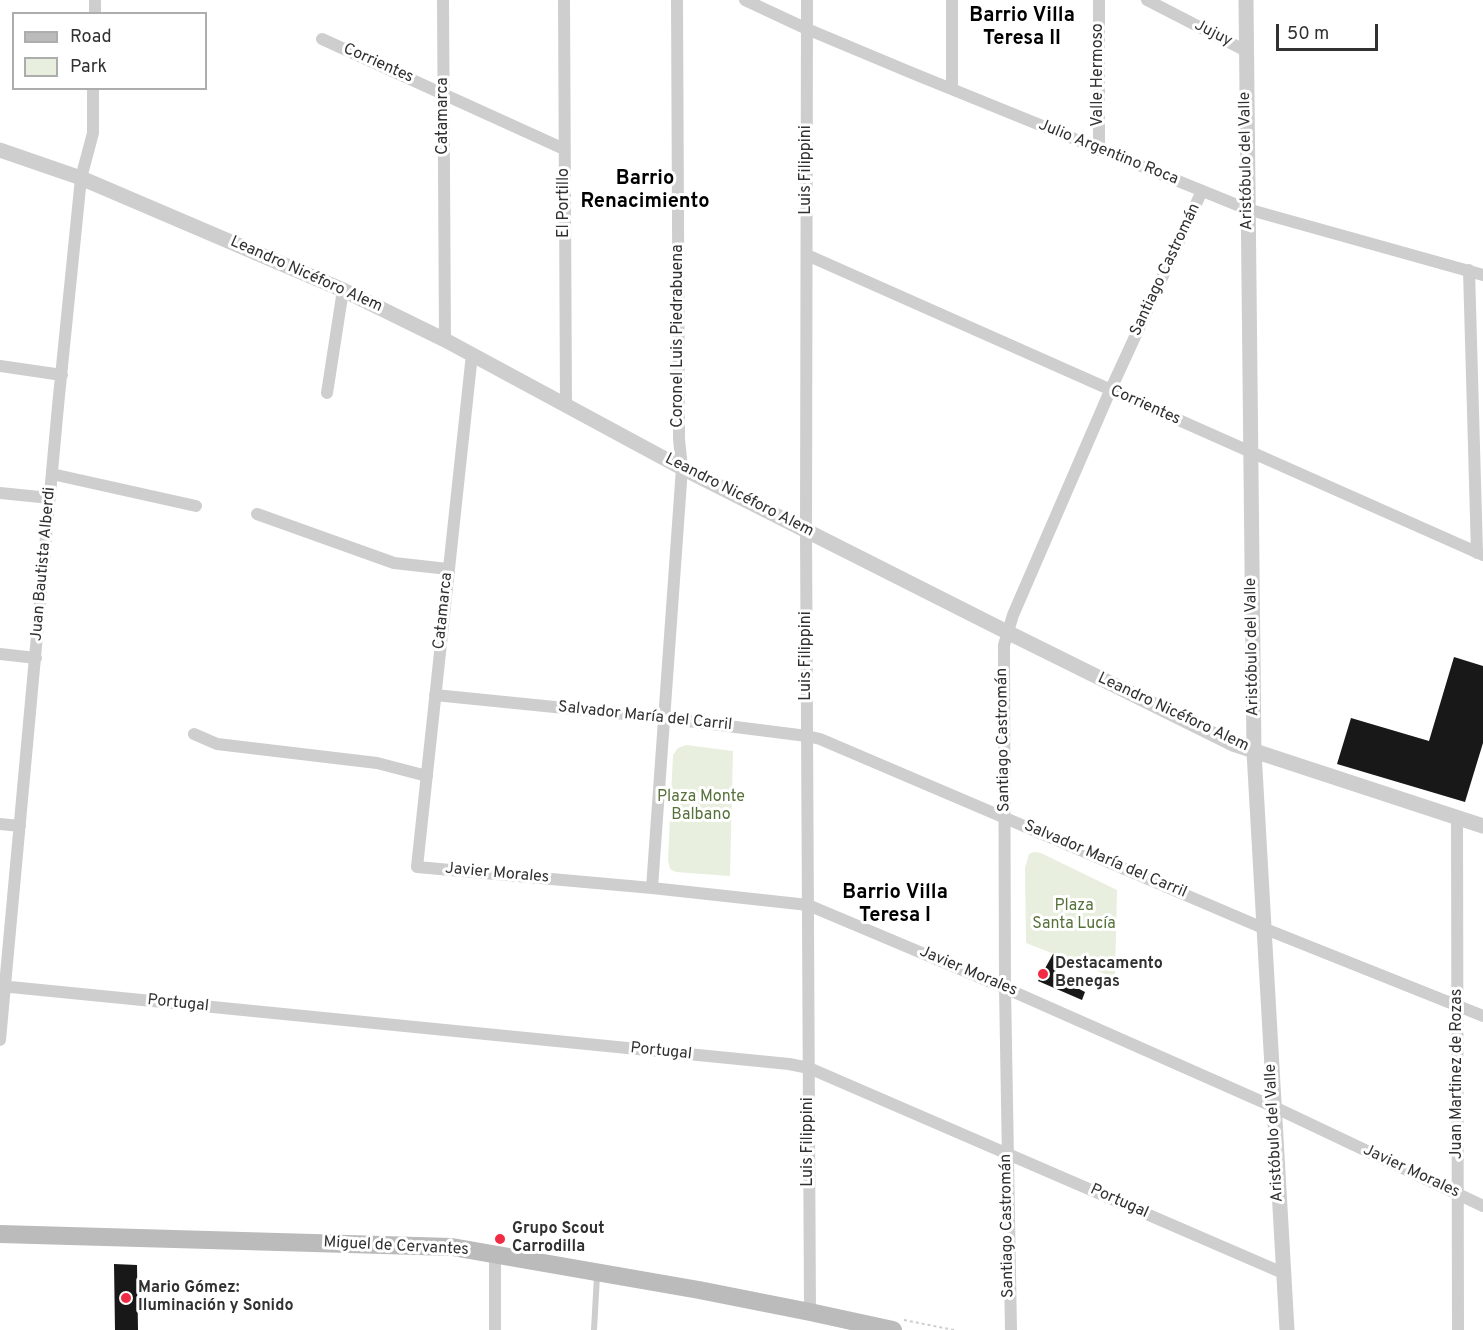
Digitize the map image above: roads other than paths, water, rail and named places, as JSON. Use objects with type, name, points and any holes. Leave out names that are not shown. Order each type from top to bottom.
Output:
[{"type":"main road","name":"Miguel de Cervantes","points":[[0,1234],[452,1247],[810,1311],[892,1330]]},
{"type":"street","name":"Catamarca","points":[[443,0],[445,340]]},
{"type":"street","name":"El Portillo","points":[[564,0],[566,406]]},
{"type":"street","name":"Coronel Luis Piedrabuena","points":[[652,888],[682,468],[679,428],[677,0]]},
{"type":"street","name":"Julio Argentino Roca","points":[[745,0],[807,29],[1247,209],[1483,275]]},
{"type":"street","name":"Luis Filippini","points":[[807,0],[806,530],[810,1311]]},
{"type":"street","points":[[952,0],[952,89]]},
{"type":"street","name":"Valle Hermoso","points":[[1099,0],[1099,150]]},
{"type":"street","name":"Jujuy","points":[[1147,0],[1246,51]]},
{"type":"street","name":"Aristóbulo del Valle","points":[[1246,0],[1254,752],[1287,1330]]},
{"type":"street","name":"Corrientes","points":[[322,39],[564,149]]},
{"type":"street","name":"Juan Bautista Alberdi","points":[[0,1040],[2,986],[20,826],[81,178],[93,133],[93,90]]},
{"type":"street","name":"Leandro Nicéforo Alem","points":[[0,150],[81,178],[343,290],[472,354],[682,468],[1233,744],[1483,826]]},
{"type":"street","name":"Santiago Castromán","points":[[1011,1330],[1005,988],[1003,659],[1007,632],[1110,391],[1202,191]]},
{"type":"street","name":"Corrientes","points":[[807,255],[1480,554]]},
{"type":"street","points":[[1469,270],[1480,554]]},
{"type":"street","points":[[327,393],[343,290]]},
{"type":"street","name":"Catamarca","points":[[417,867],[472,354]]},
{"type":"street","points":[[0,366],[62,375]]},
{"type":"street","points":[[52,474],[196,506]]},
{"type":"street","points":[[0,493],[50,498]]},
{"type":"street","points":[[257,514],[394,563],[448,569]]},
{"type":"street","points":[[0,654],[36,658]]},
{"type":"street","name":"Salvador María del Carril","points":[[435,695],[664,718],[807,736],[836,745],[1263,928],[1483,1016]]},
{"type":"street","points":[[194,734],[217,744],[377,763],[427,776]]},
{"type":"street","name":"Juan Martinez de Rozas","points":[[1457,818],[1458,1330]]},
{"type":"street","points":[[0,824],[20,826]]},
{"type":"street","name":"Javier Morales","points":[[417,867],[652,888],[808,905],[1005,988],[1274,1107],[1483,1206]]},
{"type":"street","name":"Portugal","points":[[2,986],[789,1064],[809,1068],[1283,1273]]},
{"type":"street","points":[[495,1254],[495,1330]]},
{"type":"lane","points":[[594,1330],[597,1272]]},
{"type":"place","name":"Destacamento Benegas","points":[[1043,974]]},
{"type":"place","name":"Grupo Scout Carrodilla","points":[[500,1239]]},
{"type":"place","name":"Mario Gómez: Iluminación y Sonido","points":[[126,1298]]},
{"type":"district","name":"Barrio Villa Teresa II","points":[[1022,28]]},
{"type":"district","name":"Barrio Renacimiento","points":[[645,192]]},
{"type":"district","name":"Barrio Villa Teresa I","points":[[895,906]]},
{"type":"park label","name":"Plaza Monte Balbano","points":[[701,807]]},
{"type":"park label","name":"Plaza Santa Lucía","points":[[1074,916]]}]
